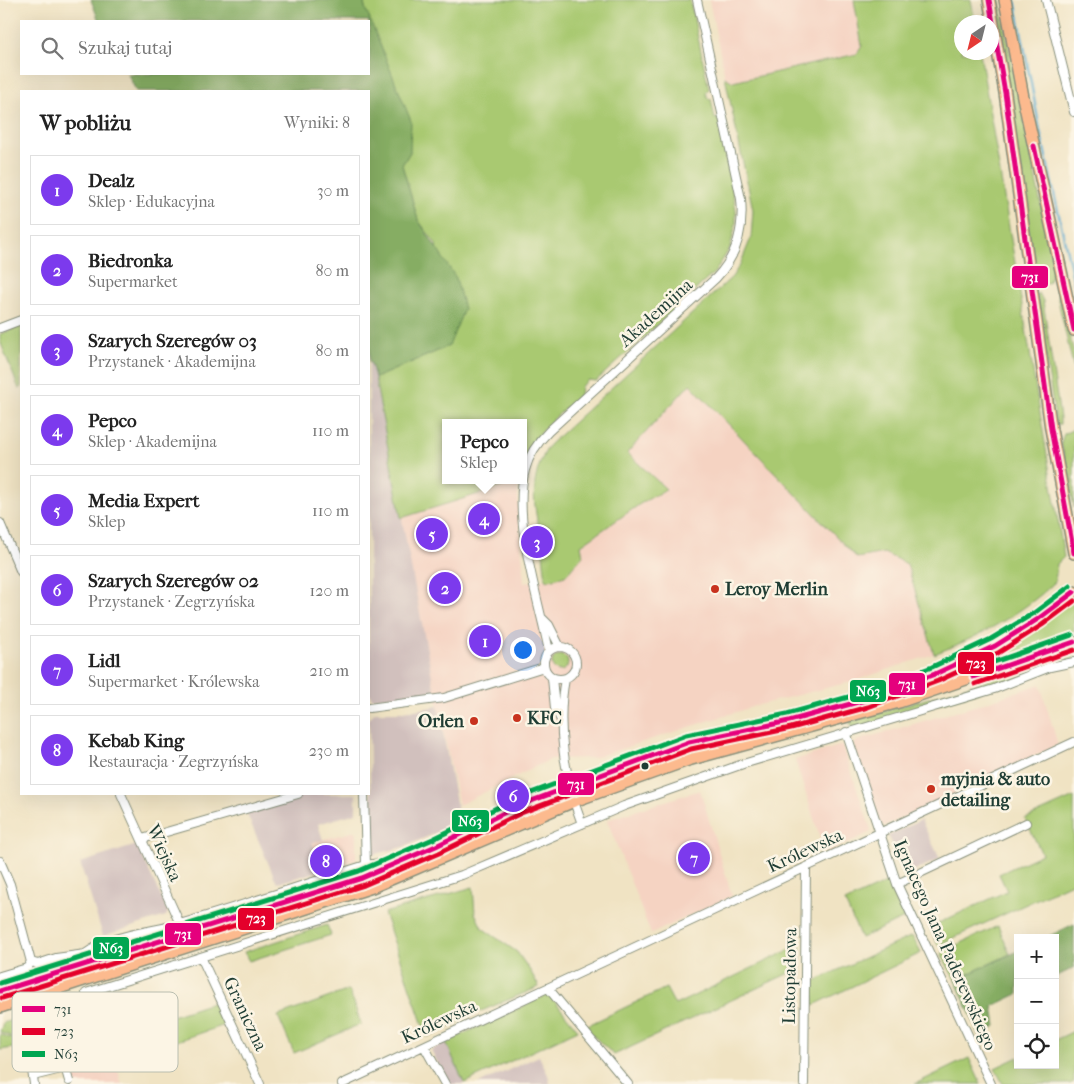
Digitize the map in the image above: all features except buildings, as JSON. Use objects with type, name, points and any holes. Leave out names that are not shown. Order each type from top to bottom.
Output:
[{"type":"main road","points":[[989,0],[1005,93],[1051,428],[1074,553]]},
{"type":"main road","points":[[1005,0],[1023,97],[1074,330]]},
{"type":"main road","points":[[0,991],[329,890],[408,859],[518,806],[689,742],[789,721],[865,700],[935,674],[995,646],[1038,619],[1074,592]]},
{"type":"main road","points":[[46,992],[372,887],[574,801],[688,760],[899,702],[1074,642]]},
{"type":"main road","points":[[0,1007],[12,1003]]},
{"type":"street","name":"Akademijna","points":[[527,466],[532,452],[549,431],[721,274],[731,260],[739,239],[742,216],[741,199],[698,0]]},
{"type":"street","points":[[1046,0],[1074,112]]},
{"type":"street","points":[[1065,75],[1074,72]]},
{"type":"street","points":[[0,328],[20,320]]},
{"type":"street","name":"Akademijna","points":[[524,484],[523,517],[533,587],[543,620],[542,629],[549,651]]},
{"type":"street","points":[[0,523],[4,541],[20,570]]},
{"type":"street","name":"Akademijna","points":[[543,620],[549,625],[560,647]]},
{"type":"street","points":[[552,678],[565,679],[573,673],[576,662],[571,651],[560,647],[549,651],[544,657],[544,667],[552,678],[555,708],[562,722]]},
{"type":"street","points":[[89,992],[328,915],[462,875],[654,795],[846,732],[994,689],[1050,667],[1074,662]]},
{"type":"street","points":[[370,708],[444,698],[544,667]]},
{"type":"street","points":[[565,679],[562,722],[570,786],[582,824]]},
{"type":"street","name":"Ignacego Jana Paderewskiego","points":[[846,732],[897,884],[991,1084]]},
{"type":"street","name":"Królewska","points":[[342,1084],[1074,742]]},
{"type":"street","name":"Wiejska","points":[[121,795],[180,924]]},
{"type":"street","points":[[142,839],[295,795]]},
{"type":"street","points":[[364,795],[366,865]]},
{"type":"street","points":[[897,884],[1026,823]]},
{"type":"street","points":[[85,954],[98,944],[122,936],[180,924],[366,865],[408,859]]},
{"type":"street","points":[[0,861],[10,884],[31,962]]},
{"type":"street","name":"Listopadowa","points":[[804,1084],[806,867]]},
{"type":"street","points":[[31,962],[38,964],[115,949],[135,950]]},
{"type":"street","name":"Graniczna","points":[[201,957],[260,1084]]},
{"type":"street","points":[[0,976],[26,968],[31,962]]},
{"type":"street","points":[[548,988],[628,1084]]},
{"type":"street","points":[[424,1046],[445,1084]]},
{"type":"street","points":[[33,1080],[54,1072]]},
{"type":"street","points":[[67,1072],[70,1081]]},
{"type":"shaded area","points":[[709,0],[854,0],[862,47],[857,54],[733,82],[725,77]]},
{"type":"shaded area","points":[[370,363],[375,378],[435,692],[404,697],[372,698],[370,695]]},
{"type":"shaded area","points":[[690,384],[732,426],[884,553],[907,564],[934,654],[854,681],[755,706],[593,758],[551,759],[459,805],[401,518],[511,484],[517,484],[524,583],[565,576],[580,546],[640,504],[666,489],[627,453]]},
{"type":"shaded area","points":[[1040,684],[1058,745],[887,825],[884,826],[880,823],[853,744],[859,740],[978,705]]},
{"type":"shaded area","points":[[438,706],[460,823],[403,847],[372,855],[370,718],[375,712],[403,712]]},
{"type":"shaded area","points":[[842,745],[871,830],[869,833],[825,853],[795,760]]},
{"type":"shaded area","points":[[700,790],[732,896],[651,934],[607,820]]},
{"type":"shaded area","points":[[304,795],[356,795],[356,813],[318,824],[323,840],[312,842],[323,870],[277,883],[246,812]]},
{"type":"shaded area","points":[[921,820],[940,859],[906,874],[888,836]]},
{"type":"shaded area","points":[[356,831],[356,860],[323,870],[312,842]]},
{"type":"shaded area","points":[[137,845],[168,912],[166,916],[103,936],[80,863]]},
{"type":"shaded area","points":[[446,1042],[464,1083],[462,1084],[449,1084],[431,1050]]},
{"type":"shaded area","points":[[539,1056],[550,1084],[478,1084]]},
{"type":"shaded area","points":[[80,1072],[118,1072],[122,1084],[74,1084],[71,1075]]},
{"type":"green space","points":[[91,0],[365,0],[364,5],[411,121],[410,152],[402,165],[418,220],[456,278],[464,309],[449,346],[375,378],[370,363],[370,90],[136,90],[128,75],[370,75],[370,20],[99,20]]},
{"type":"green space","points":[[365,0],[690,0],[709,89],[706,92],[708,99],[711,99],[715,119],[719,119],[736,210],[736,223],[730,248],[715,272],[596,381],[588,380],[581,386],[580,395],[541,433],[527,452],[527,419],[442,419],[442,484],[511,484],[401,518],[375,378],[449,346],[436,244],[418,220],[402,165],[410,152],[364,5]]},
{"type":"green space","points":[[854,0],[971,0],[974,15],[954,15],[954,60],[981,60],[1064,557],[1057,564],[1055,582],[1014,615],[966,641],[934,654],[907,564],[884,553],[857,558],[690,384],[627,453],[666,489],[640,504],[581,545],[583,556],[565,576],[546,581],[534,496],[536,477],[549,445],[732,277],[740,265],[751,238],[753,210],[725,77],[733,82],[857,54],[862,46]]},
{"type":"green space","points":[[992,0],[999,0],[1053,263],[1053,272],[1048,283],[1044,283],[1034,270],[999,45],[999,15],[994,15]]},
{"type":"green space","points":[[1059,291],[1074,353],[1074,370],[1058,300]]},
{"type":"green space","points":[[1039,293],[1043,301],[1060,418],[1060,424],[1056,425],[1037,295]]},
{"type":"green space","points":[[20,326],[19,389],[0,341],[0,334]]},
{"type":"green space","points":[[1074,429],[1074,508],[1061,442],[1064,434]]},
{"type":"green space","points":[[1074,600],[1074,635],[891,699],[710,748],[602,783],[701,746],[835,714],[908,691],[972,664],[998,650]]},
{"type":"green space","points":[[1074,650],[1074,659],[973,694],[852,729],[850,722],[978,683]]},
{"type":"green space","points":[[560,655],[566,657],[568,663],[566,669],[560,671],[554,669],[552,663],[554,657]]},
{"type":"green space","points":[[1074,797],[1074,882],[938,945],[930,927],[1007,891],[999,874],[1042,854],[1025,819]]},
{"type":"green space","points":[[888,882],[904,918],[861,938],[845,902]]},
{"type":"green space","points":[[473,887],[475,913],[482,928],[517,952],[539,987],[474,1014],[427,1037],[384,913]]},
{"type":"green space","points":[[1074,924],[1074,968],[1059,975],[1059,934],[1053,934]]},
{"type":"green space","points":[[327,925],[331,935],[249,961],[244,952]]},
{"type":"green space","points":[[998,926],[1010,954],[955,980],[942,955],[944,951]]},
{"type":"green space","points":[[912,936],[921,953],[814,1005],[812,982]]},
{"type":"green space","points":[[800,945],[800,968],[614,1055],[584,1027],[666,988],[675,1005]]},
{"type":"green space","points":[[1014,953],[1014,996],[993,1006],[996,1026],[980,1036],[955,980]]},
{"type":"green space","points":[[349,990],[361,1024],[294,1053],[278,1016]]},
{"type":"green space","points":[[549,994],[578,1030],[464,1083],[446,1042]]},
{"type":"green space","points":[[218,1001],[228,1024],[178,1041],[178,1014]]},
{"type":"green space","points":[[12,1020],[12,1037],[0,1032],[3,1023]]},
{"type":"green space","points":[[1074,1031],[1074,1082],[1069,1084],[1003,1084],[995,1068],[1014,1059],[1014,1069],[1059,1069],[1059,1038]]},
{"type":"green space","points":[[0,1034],[12,1039],[12,1048],[0,1050]]},
{"type":"green space","points":[[969,1058],[981,1084],[915,1084]]},
{"type":"waterway","points":[[1015,0],[1040,130],[1074,283]]},
{"type":"transit line","name":"731","points":[[989,0],[1005,93],[1051,429],[1074,553]]},
{"type":"transit line","name":"731","points":[[1034,146],[1074,330]]},
{"type":"transit line","name":"N63","points":[[0,983],[359,871],[433,839],[515,799],[686,735],[787,714],[863,693],[932,667],[991,639],[1034,613],[1070,586]]},
{"type":"transit line","name":"731","points":[[0,991],[362,878],[436,846],[518,806],[689,742],[789,721],[865,700],[935,674],[995,646],[1038,619],[1074,592]]},
{"type":"transit line","name":"723","points":[[21,992],[364,885],[439,853],[521,813],[691,749],[791,728],[868,707],[938,681],[998,653],[1042,625],[1074,601]]},
{"type":"transit line","name":"N63","points":[[971,670],[1072,635]]},
{"type":"transit line","name":"731","points":[[973,677],[1074,642]]},
{"type":"transit line","name":"723","points":[[975,684],[1074,650]]},
{"type":"transit line","name":"723","points":[[2,998],[12,995]]},
{"type":"place","name":"Pepco","points":[[484,519]]},
{"type":"place","name":"Media Expert","points":[[432,534]]},
{"type":"place","name":"Szarych Szeregów 03","points":[[537,542]]},
{"type":"place","name":"Biedronka","points":[[445,588]]},
{"type":"place","name":"Leroy Merlin","points":[[715,589]]},
{"type":"place","name":"Dealz","points":[[485,641]]},
{"type":"place","name":"KFC","points":[[517,718]]},
{"type":"place","name":"Orlen","points":[[474,721]]},
{"type":"place","name":"myjnia & auto detailing","points":[[931,789]]},
{"type":"place","name":"Szarych Szeregów 02","points":[[513,796]]},
{"type":"place","name":"Lidl","points":[[694,858]]},
{"type":"place","name":"Kebab King","points":[[326,861]]}]
